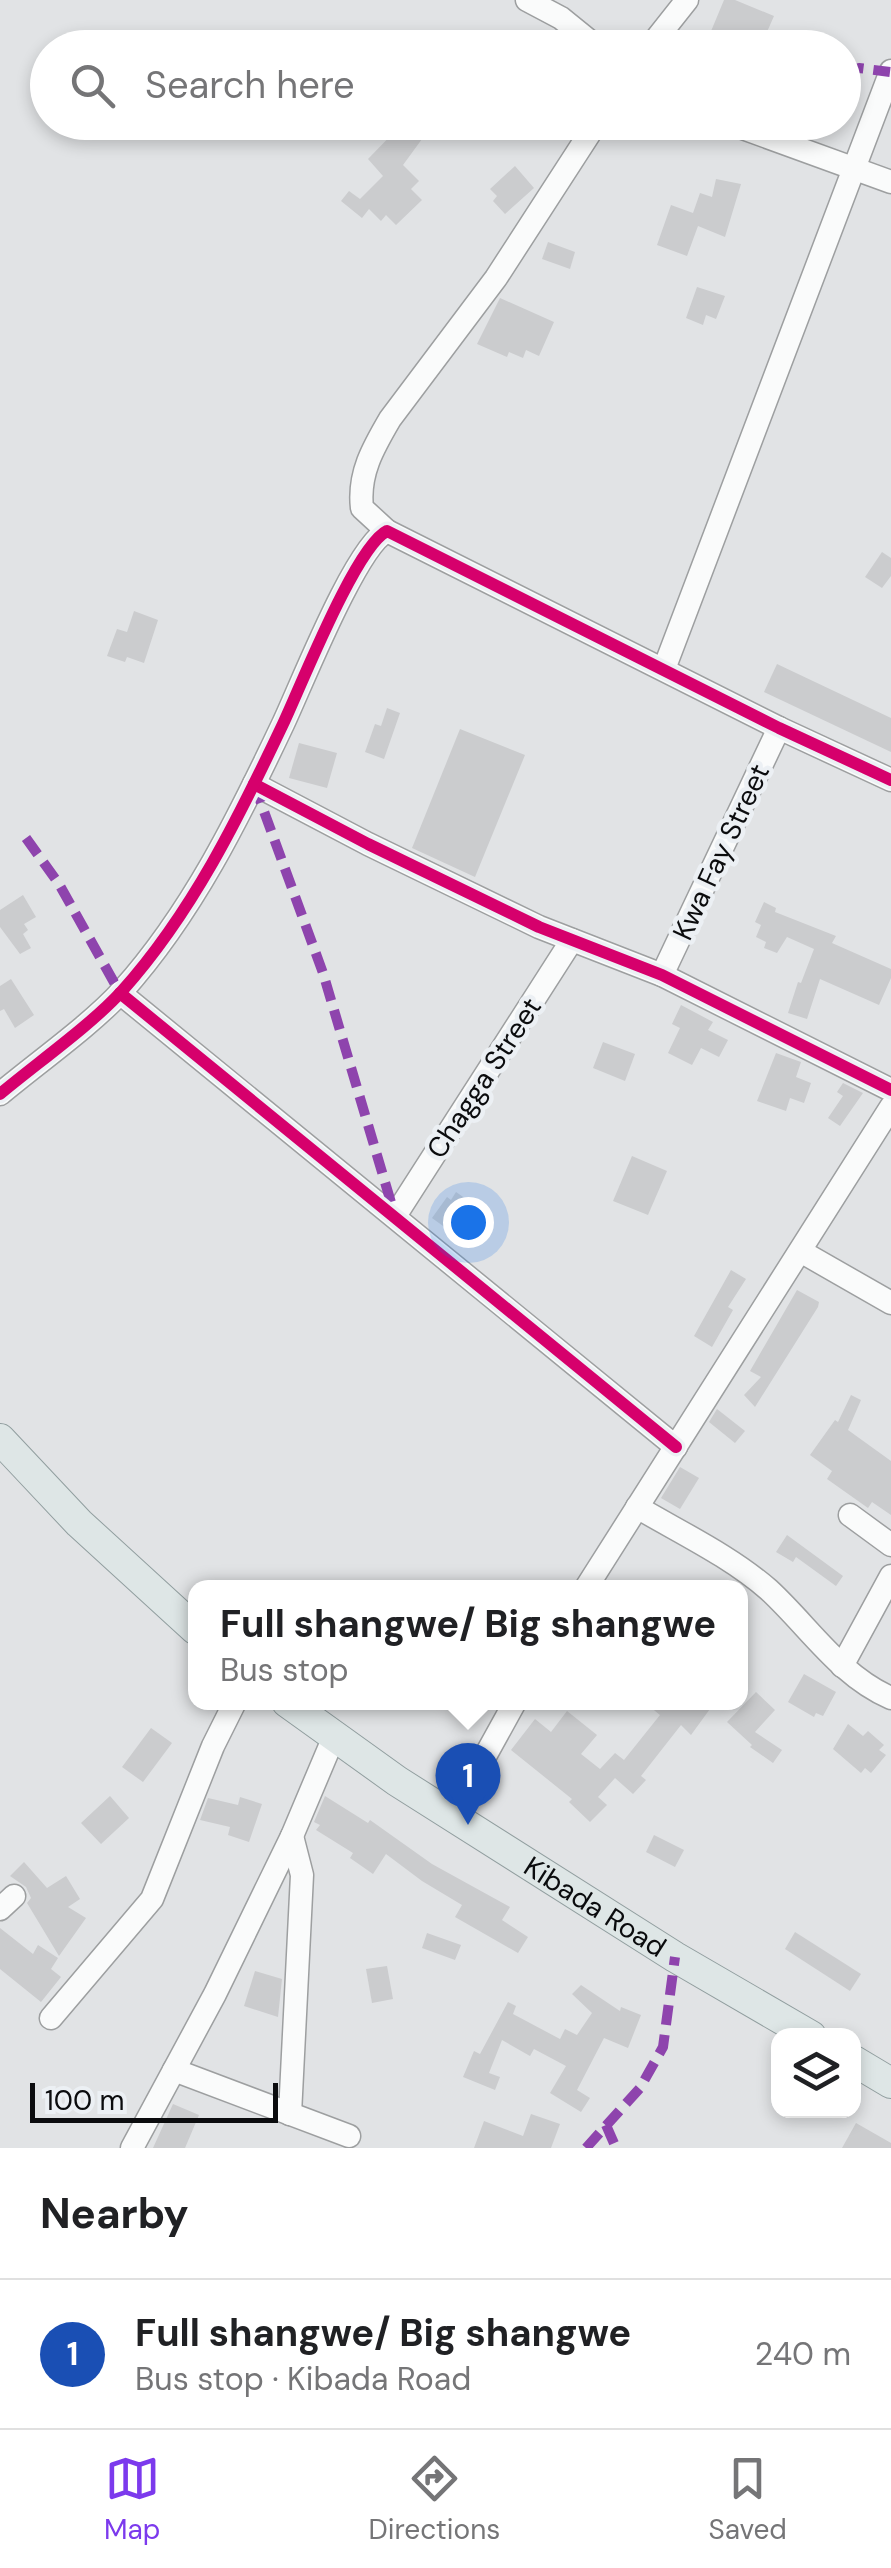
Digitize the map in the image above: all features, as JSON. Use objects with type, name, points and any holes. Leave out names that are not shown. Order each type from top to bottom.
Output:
[{"type":"main road","points":[[0,1439],[80,1523],[188,1622]]},
{"type":"main road","name":"Kibada Road","points":[[296,1710],[452,1816],[675,1958],[796,2028]]},
{"type":"main road","points":[[861,2065],[891,2083]]},
{"type":"street","points":[[527,0],[575,30]]},
{"type":"street","points":[[663,30],[687,0]]},
{"type":"street","points":[[664,670],[891,70]]},
{"type":"street","points":[[585,140],[496,278],[390,419],[362,474],[362,508],[387,531],[891,780]]},
{"type":"street","points":[[775,140],[891,182]]},
{"type":"street","points":[[0,1094],[120,994],[188,902],[254,784],[348,586],[372,543],[387,531]]},
{"type":"street","name":"Kwa Fay Street","points":[[662,976],[779,728]]},
{"type":"street","points":[[254,784],[368,844],[572,940],[662,976],[891,1090]]},
{"type":"street","name":"Chagga Street","points":[[395,1216],[572,940]]},
{"type":"street","points":[[120,994],[676,1447]]},
{"type":"street","points":[[591,1580],[891,1107]]},
{"type":"street","points":[[802,1252],[891,1302]]},
{"type":"street","points":[[636,1507],[746,1572],[770,1591],[842,1666],[891,1698]]},
{"type":"street","points":[[850,1515],[891,1545]]},
{"type":"street","points":[[842,1666],[891,1576]]},
{"type":"street","points":[[51,2018],[152,1898],[231,1710]]},
{"type":"street","points":[[452,1816],[510,1710]]},
{"type":"street","points":[[132,2148],[292,1836],[333,1738]]},
{"type":"street","points":[[290,2114],[302,1875],[292,1836]]},
{"type":"street","points":[[174,2070],[349,2136]]},
{"type":"building","points":[[724,0],[735,0],[774,16],[768,30],[712,30]]},
{"type":"building","points":[[386,140],[421,140],[403,165],[419,181],[411,189],[422,200],[396,225],[386,215],[381,221],[369,209],[362,218],[341,201],[349,191],[360,199],[383,176],[368,159]]},
{"type":"building","points":[[515,166],[534,188],[505,214],[493,201],[497,196],[490,189]]},
{"type":"building","points":[[716,179],[741,184],[725,237],[698,226],[687,256],[657,245],[671,205],[693,213],[700,193],[712,197]]},
{"type":"building","points":[[548,242],[575,252],[570,269],[542,259]]},
{"type":"building","points":[[697,287],[725,296],[716,319],[706,315],[703,325],[686,318]]},
{"type":"building","points":[[500,298],[554,322],[539,356],[526,350],[523,358],[509,352],[507,357],[477,344]]},
{"type":"building","points":[[882,552],[891,558],[891,576],[882,588],[865,577]]},
{"type":"building","points":[[134,611],[158,620],[144,663],[107,656],[117,629],[127,632]]},
{"type":"building","points":[[777,664],[891,718],[891,752],[764,692]]},
{"type":"building","points":[[387,708],[400,713],[384,759],[365,752],[375,724],[381,726]]},
{"type":"building","points":[[460,729],[525,755],[475,877],[412,848]]},
{"type":"building","points":[[299,743],[337,753],[327,788],[289,778]]},
{"type":"building","points":[[23,895],[36,917],[24,924],[28,930],[23,934],[31,948],[20,954],[0,927],[0,910]]},
{"type":"building","points":[[764,902],[776,908],[775,912],[836,936],[832,943],[891,969],[879,1005],[820,979],[807,1019],[788,1013],[814,949],[787,937],[777,953],[764,948],[766,942],[756,937],[761,925],[755,922]]},
{"type":"building","points":[[11,979],[34,1015],[15,1028],[4,1009],[0,1011],[0,986]]},
{"type":"building","points":[[681,1005],[713,1022],[708,1030],[728,1040],[719,1057],[701,1048],[692,1065],[668,1053],[680,1028],[672,1024]]},
{"type":"building","points":[[603,1042],[635,1054],[625,1081],[593,1068]]},
{"type":"building","points":[[776,1053],[801,1062],[796,1077],[811,1083],[804,1103],[790,1098],[786,1111],[757,1101]]},
{"type":"building","points":[[843,1083],[863,1093],[840,1126],[828,1118],[843,1096],[837,1092]]},
{"type":"building","points":[[632,1156],[667,1171],[648,1215],[613,1201]]},
{"type":"building","points":[[456,1192],[469,1201],[466,1206],[473,1211],[469,1217],[477,1222],[464,1241],[432,1218],[447,1197],[451,1200]]},
{"type":"building","points":[[731,1270],[746,1279],[728,1307],[733,1310],[712,1347],[694,1336]]},
{"type":"building","points":[[797,1290],[819,1302],[818,1307],[755,1407],[744,1395],[761,1377],[750,1371]]},
{"type":"building","points":[[851,1395],[861,1400],[848,1430],[891,1461],[891,1515],[872,1502],[868,1508],[827,1479],[832,1471],[810,1455],[835,1420],[838,1422]]},
{"type":"building","points":[[717,1409],[745,1431],[735,1443],[709,1422]]},
{"type":"building","points":[[680,1467],[699,1478],[680,1509],[661,1498]]},
{"type":"building","points":[[787,1535],[843,1576],[836,1586],[796,1557],[793,1562],[776,1552]]},
{"type":"building","points":[[804,1674],[836,1692],[823,1716],[816,1713],[814,1717],[788,1702]]},
{"type":"building","points":[[756,1692],[775,1710],[755,1732],[782,1750],[773,1763],[750,1747],[727,1722],[739,1710],[748,1710],[748,1700]]},
{"type":"building","points":[[654,1710],[709,1710],[691,1735],[681,1725],[641,1776],[646,1780],[633,1794],[615,1778],[598,1797],[607,1805],[590,1822],[569,1802],[572,1799],[511,1750],[535,1719],[551,1732],[567,1711],[597,1735],[581,1754],[600,1769],[615,1753],[624,1760],[660,1715]]},
{"type":"building","points":[[848,1724],[863,1736],[868,1731],[884,1745],[879,1750],[886,1755],[871,1773],[865,1768],[861,1773],[833,1749]]},
{"type":"building","points":[[151,1728],[172,1743],[143,1782],[122,1767]]},
{"type":"building","points":[[110,1796],[129,1818],[101,1844],[81,1823]]},
{"type":"building","points":[[325,1796],[368,1823],[370,1820],[432,1864],[510,1907],[502,1920],[528,1937],[518,1953],[455,1917],[462,1905],[386,1854],[373,1874],[350,1858],[353,1853],[316,1830],[320,1825],[314,1822]]},
{"type":"building","points":[[240,1797],[262,1804],[249,1842],[228,1835],[230,1827],[200,1820],[208,1798],[238,1805]]},
{"type":"building","points":[[654,1835],[684,1850],[675,1867],[646,1852]]},
{"type":"building","points":[[24,1862],[47,1888],[66,1876],[80,1899],[68,1907],[86,1918],[59,1956],[27,1903],[31,1898],[26,1887],[10,1876]]},
{"type":"building","points":[[0,1928],[33,1954],[38,1945],[58,1958],[51,1969],[61,1977],[41,2002],[0,1969]]},
{"type":"building","points":[[795,1932],[861,1974],[850,1991],[785,1949]]},
{"type":"building","points":[[427,1933],[461,1945],[455,1960],[422,1948]]},
{"type":"building","points":[[387,1966],[393,1999],[372,2003],[366,1969]]},
{"type":"building","points":[[255,1971],[282,1979],[278,2017],[244,2006]]},
{"type":"building","points":[[581,1985],[620,2011],[621,2007],[641,2015],[628,2048],[604,2038],[577,2090],[590,2098],[581,2112],[550,2093],[566,2066],[534,2049],[530,2056],[502,2040],[489,2073],[500,2077],[495,2090],[463,2077],[474,2051],[480,2054],[508,2002],[516,2006],[513,2014],[560,2039],[565,2029],[577,2035],[592,2013],[572,1994]]},
{"type":"building","points":[[173,2104],[199,2115],[185,2148],[153,2148]]},
{"type":"building","points":[[531,2114],[560,2124],[551,2148],[474,2148],[484,2121],[523,2136]]},
{"type":"building","points":[[856,2123],[891,2143],[891,2148],[842,2148]]},
{"type":"marked path","points":[[861,68],[890,72]]},
{"type":"marked path","points":[[254,784],[323,973],[395,1216]]},
{"type":"marked path","points":[[26,838],[59,884],[120,993]]},
{"type":"marked path","points":[[586,2148],[640,2088],[663,2047],[675,1957]]},
{"type":"marked path","points":[[606,2125],[616,2148]]},
{"type":"cycle path","points":[[0,1094],[122,991],[192,897],[249,794],[345,589],[374,542],[387,531],[891,780]]},
{"type":"cycle path","points":[[254,784],[539,927],[662,975],[891,1090]]},
{"type":"cycle path","points":[[120,993],[676,1447]]},
{"type":"place","name":"Full shangwe/ Big shangwe","points":[[468,1825]]}]
